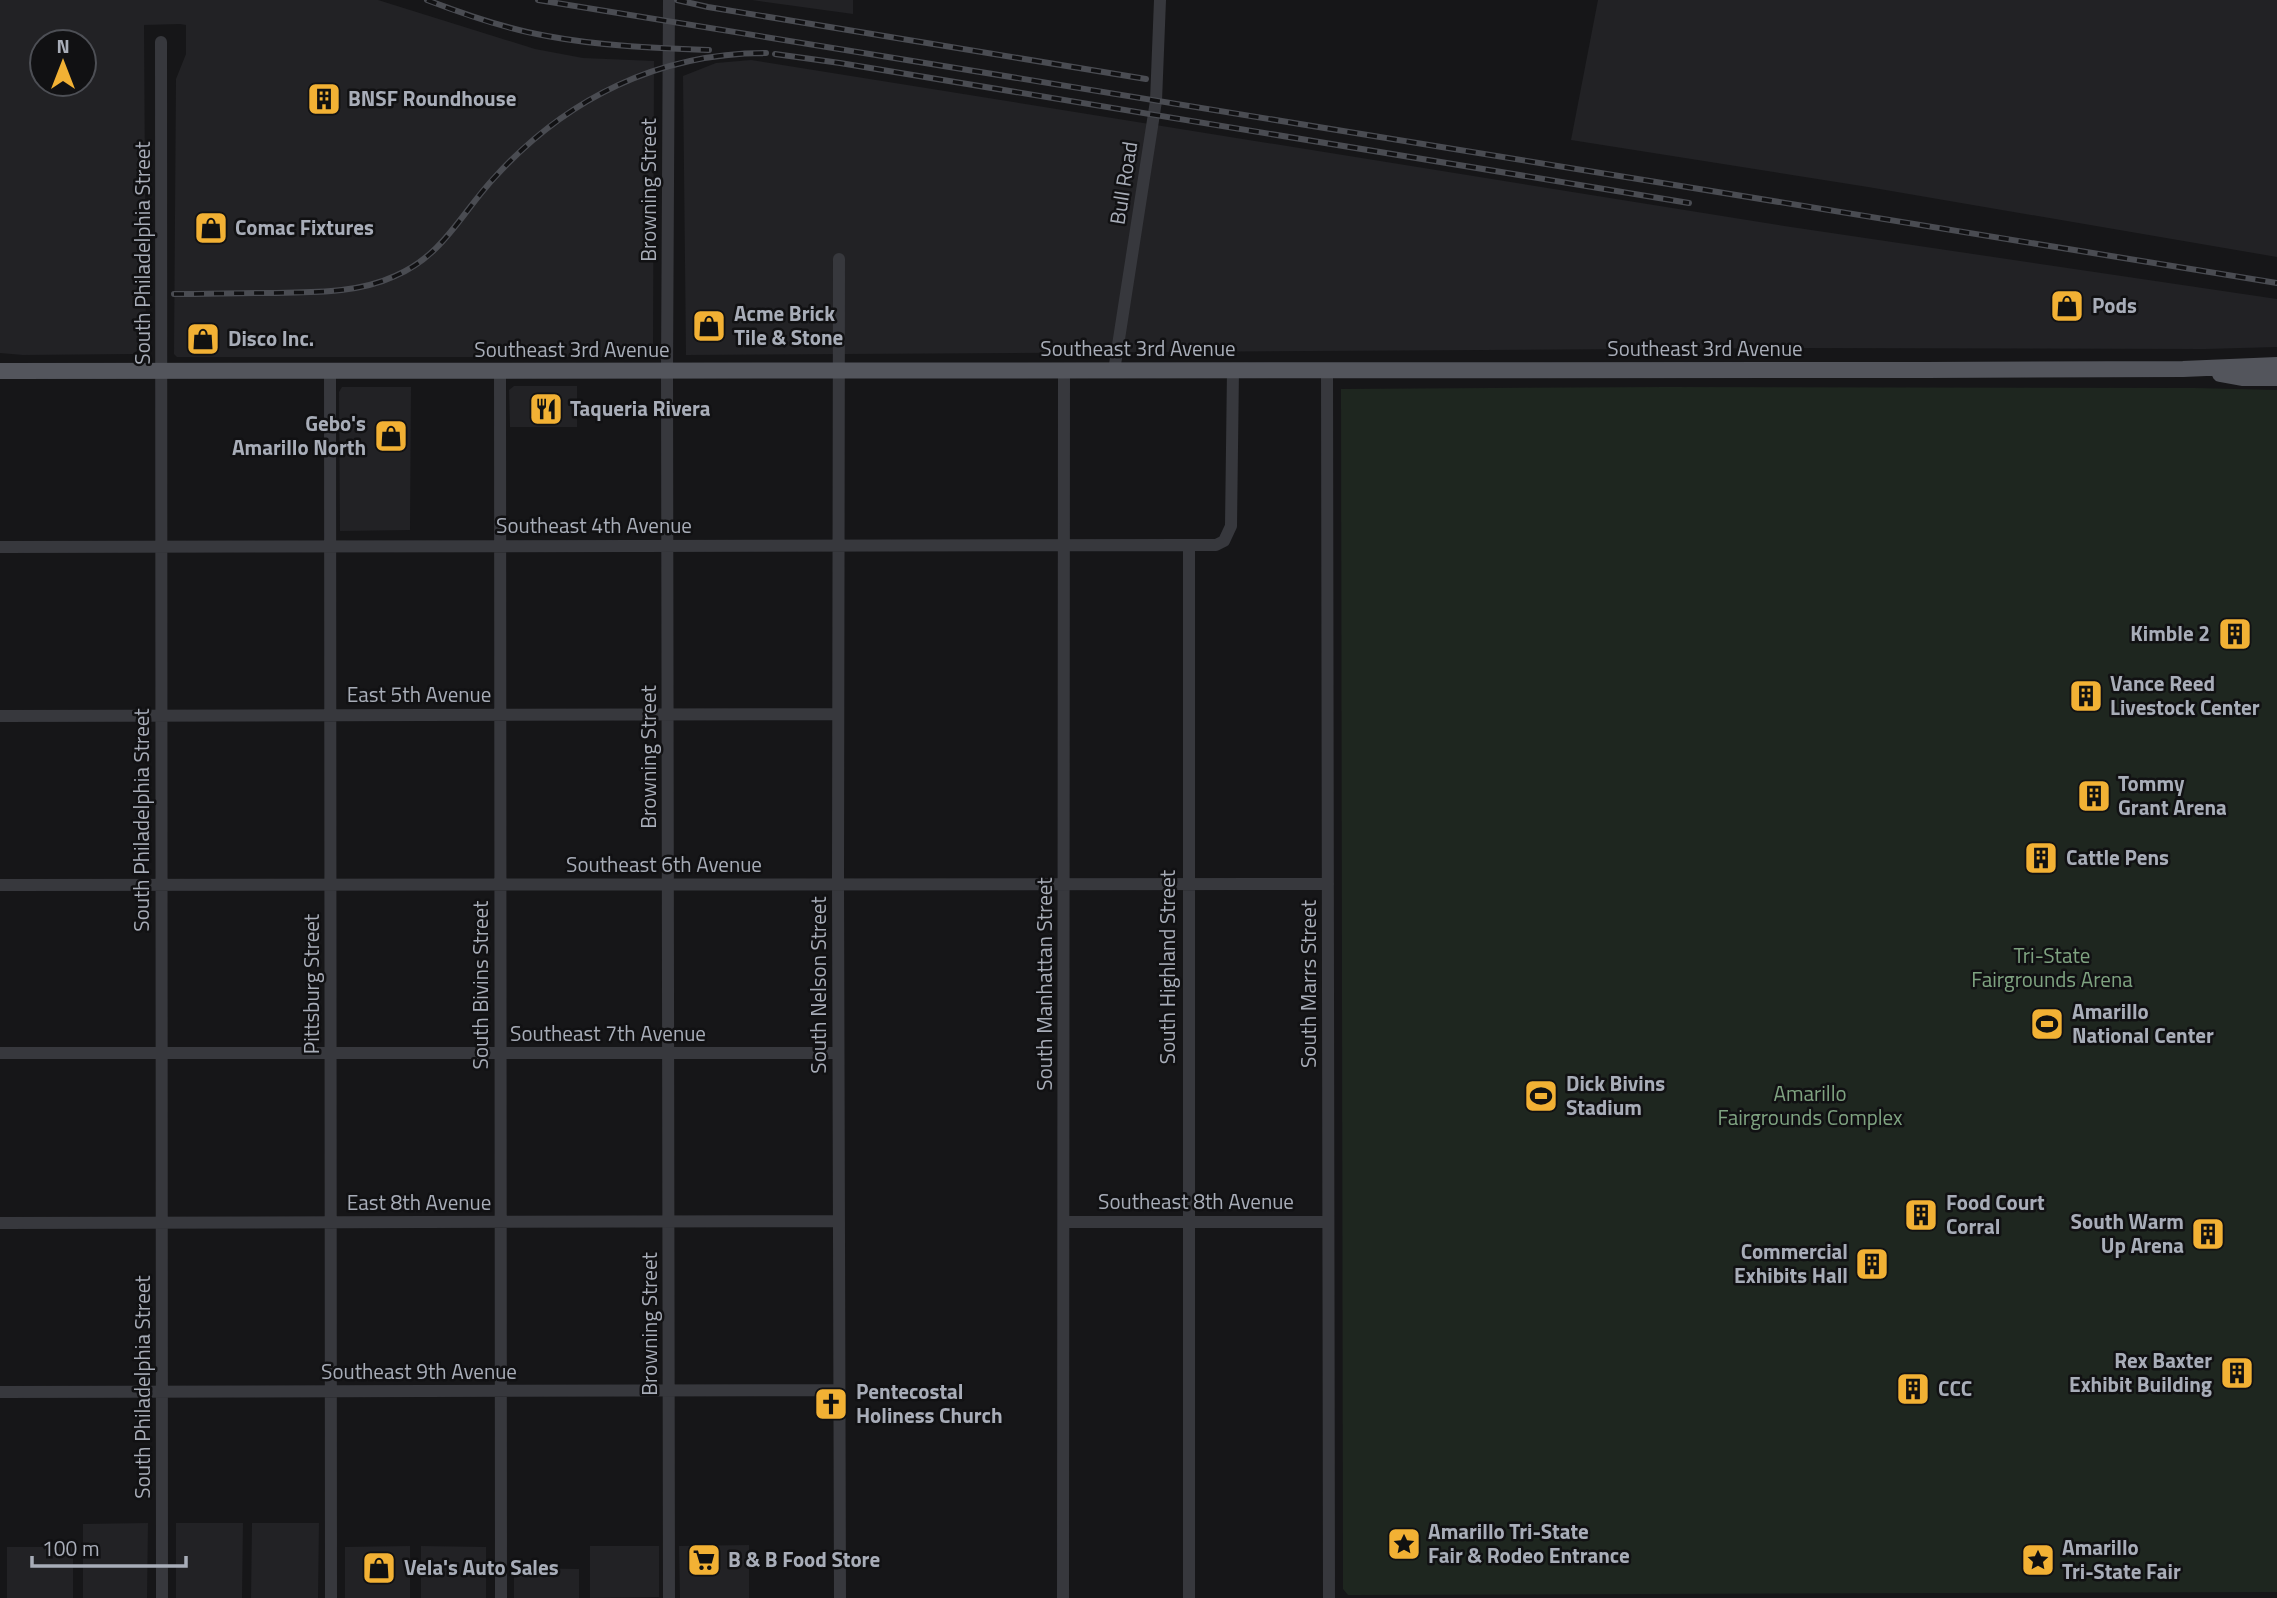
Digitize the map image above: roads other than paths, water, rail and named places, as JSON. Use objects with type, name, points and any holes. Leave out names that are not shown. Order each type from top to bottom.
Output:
[{"type":"main road","name":"Southeast 3rd Avenue","points":[[0,371],[1327,371],[2201,368],[2277,365]]},
{"type":"main road","points":[[2201,368],[2242,378],[2277,378]]},
{"type":"street","name":"Browning Street","points":[[669,1598],[667,371],[670,0]]},
{"type":"street","name":"Bull Road","points":[[1114,371],[1156,101],[1160,0]]},
{"type":"street","name":"South Philadelphia Street","points":[[161,42],[162,1598]]},
{"type":"street","name":"South Nelson Street","points":[[839,259],[839,1598]]},
{"type":"street","points":[[1189,545],[1216,545],[1224,541],[1231,526],[1233,370]]},
{"type":"street","name":"Pittsburg Street","points":[[330,371],[331,1598]]},
{"type":"street","name":"South Bivins Street","points":[[500,371],[499,1053],[502,1598]]},
{"type":"street","name":"South Manhattan Street","points":[[1063,1598],[1064,371]]},
{"type":"street","name":"South Marrs Street","points":[[1327,371],[1329,1598]]},
{"type":"street","name":"Southeast 4th Avenue","points":[[0,547],[1189,545]]},
{"type":"street","name":"South Highland Street","points":[[1189,545],[1189,1598]]},
{"type":"street","name":"East 5th Avenue","points":[[0,716],[838,713]]},
{"type":"street","name":"Southeast 6th Avenue","points":[[0,885],[1328,884]]},
{"type":"street","name":"Southeast 7th Avenue","points":[[0,1053],[838,1053]]},
{"type":"street","name":"East 8th Avenue","points":[[0,1223],[838,1221]]},
{"type":"street","name":"Southeast 8th Avenue","points":[[1064,1222],[1328,1222]]},
{"type":"street","name":"Southeast 9th Avenue","points":[[0,1392],[838,1390]]},
{"type":"railway","points":[[427,0],[486,21],[547,36],[607,44],[709,50]]},
{"type":"railway","points":[[538,0],[2277,283]]},
{"type":"railway","points":[[677,0],[1146,79]]},
{"type":"railway","points":[[174,294],[333,291],[365,286],[395,276],[427,257],[495,177],[523,149],[584,103],[617,85],[652,71],[689,61],[766,53]]},
{"type":"railway","points":[[775,54],[1689,203]]},
{"type":"place","name":"BNSF Roundhouse","points":[[324,99]]},
{"type":"place","name":"Comac Fixtures","points":[[211,228]]},
{"type":"place","name":"Pods","points":[[2067,306]]},
{"type":"place","name":"Acme Brick Tile & Stone","points":[[709,326]]},
{"type":"place","name":"Disco Inc.","points":[[203,339]]},
{"type":"place","name":"Taqueria Rivera","points":[[546,409]]},
{"type":"place","name":"Gebo's Amarillo North","points":[[391,436]]},
{"type":"place","name":"Kimble 2","points":[[2235,634]]},
{"type":"place","name":"Vance Reed Livestock Center","points":[[2086,696]]},
{"type":"place","name":"Tommy Grant Arena","points":[[2094,796]]},
{"type":"place","name":"Cattle Pens","points":[[2041,858]]},
{"type":"place","name":"Amarillo National Center","points":[[2047,1024]]},
{"type":"place","name":"Dick Bivins Stadium","points":[[1541,1096]]},
{"type":"place","name":"Food Court Corral","points":[[1921,1215]]},
{"type":"place","name":"South Warm Up Arena","points":[[2208,1234]]},
{"type":"place","name":"Commercial Exhibits Hall","points":[[1872,1264]]},
{"type":"place","name":"Rex Baxter Exhibit Building","points":[[2237,1373]]},
{"type":"place","name":"CCC","points":[[1913,1389]]},
{"type":"place","name":"Pentecostal Holiness Church","points":[[831,1404]]},
{"type":"place","name":"Amarillo Tri-State Fair & Rodeo Entrance","points":[[1404,1544]]},
{"type":"place","name":"B & B Food Store","points":[[704,1560]]},
{"type":"place","name":"Amarillo Tri-State Fair","points":[[2038,1560]]},
{"type":"place","name":"Vela's Auto Sales","points":[[379,1568]]},
{"type":"park label","name":"Tri-State Fairgrounds Arena","points":[[2052,968]]},
{"type":"park label","name":"Amarillo Fairgrounds Complex","points":[[1810,1106]]}]
